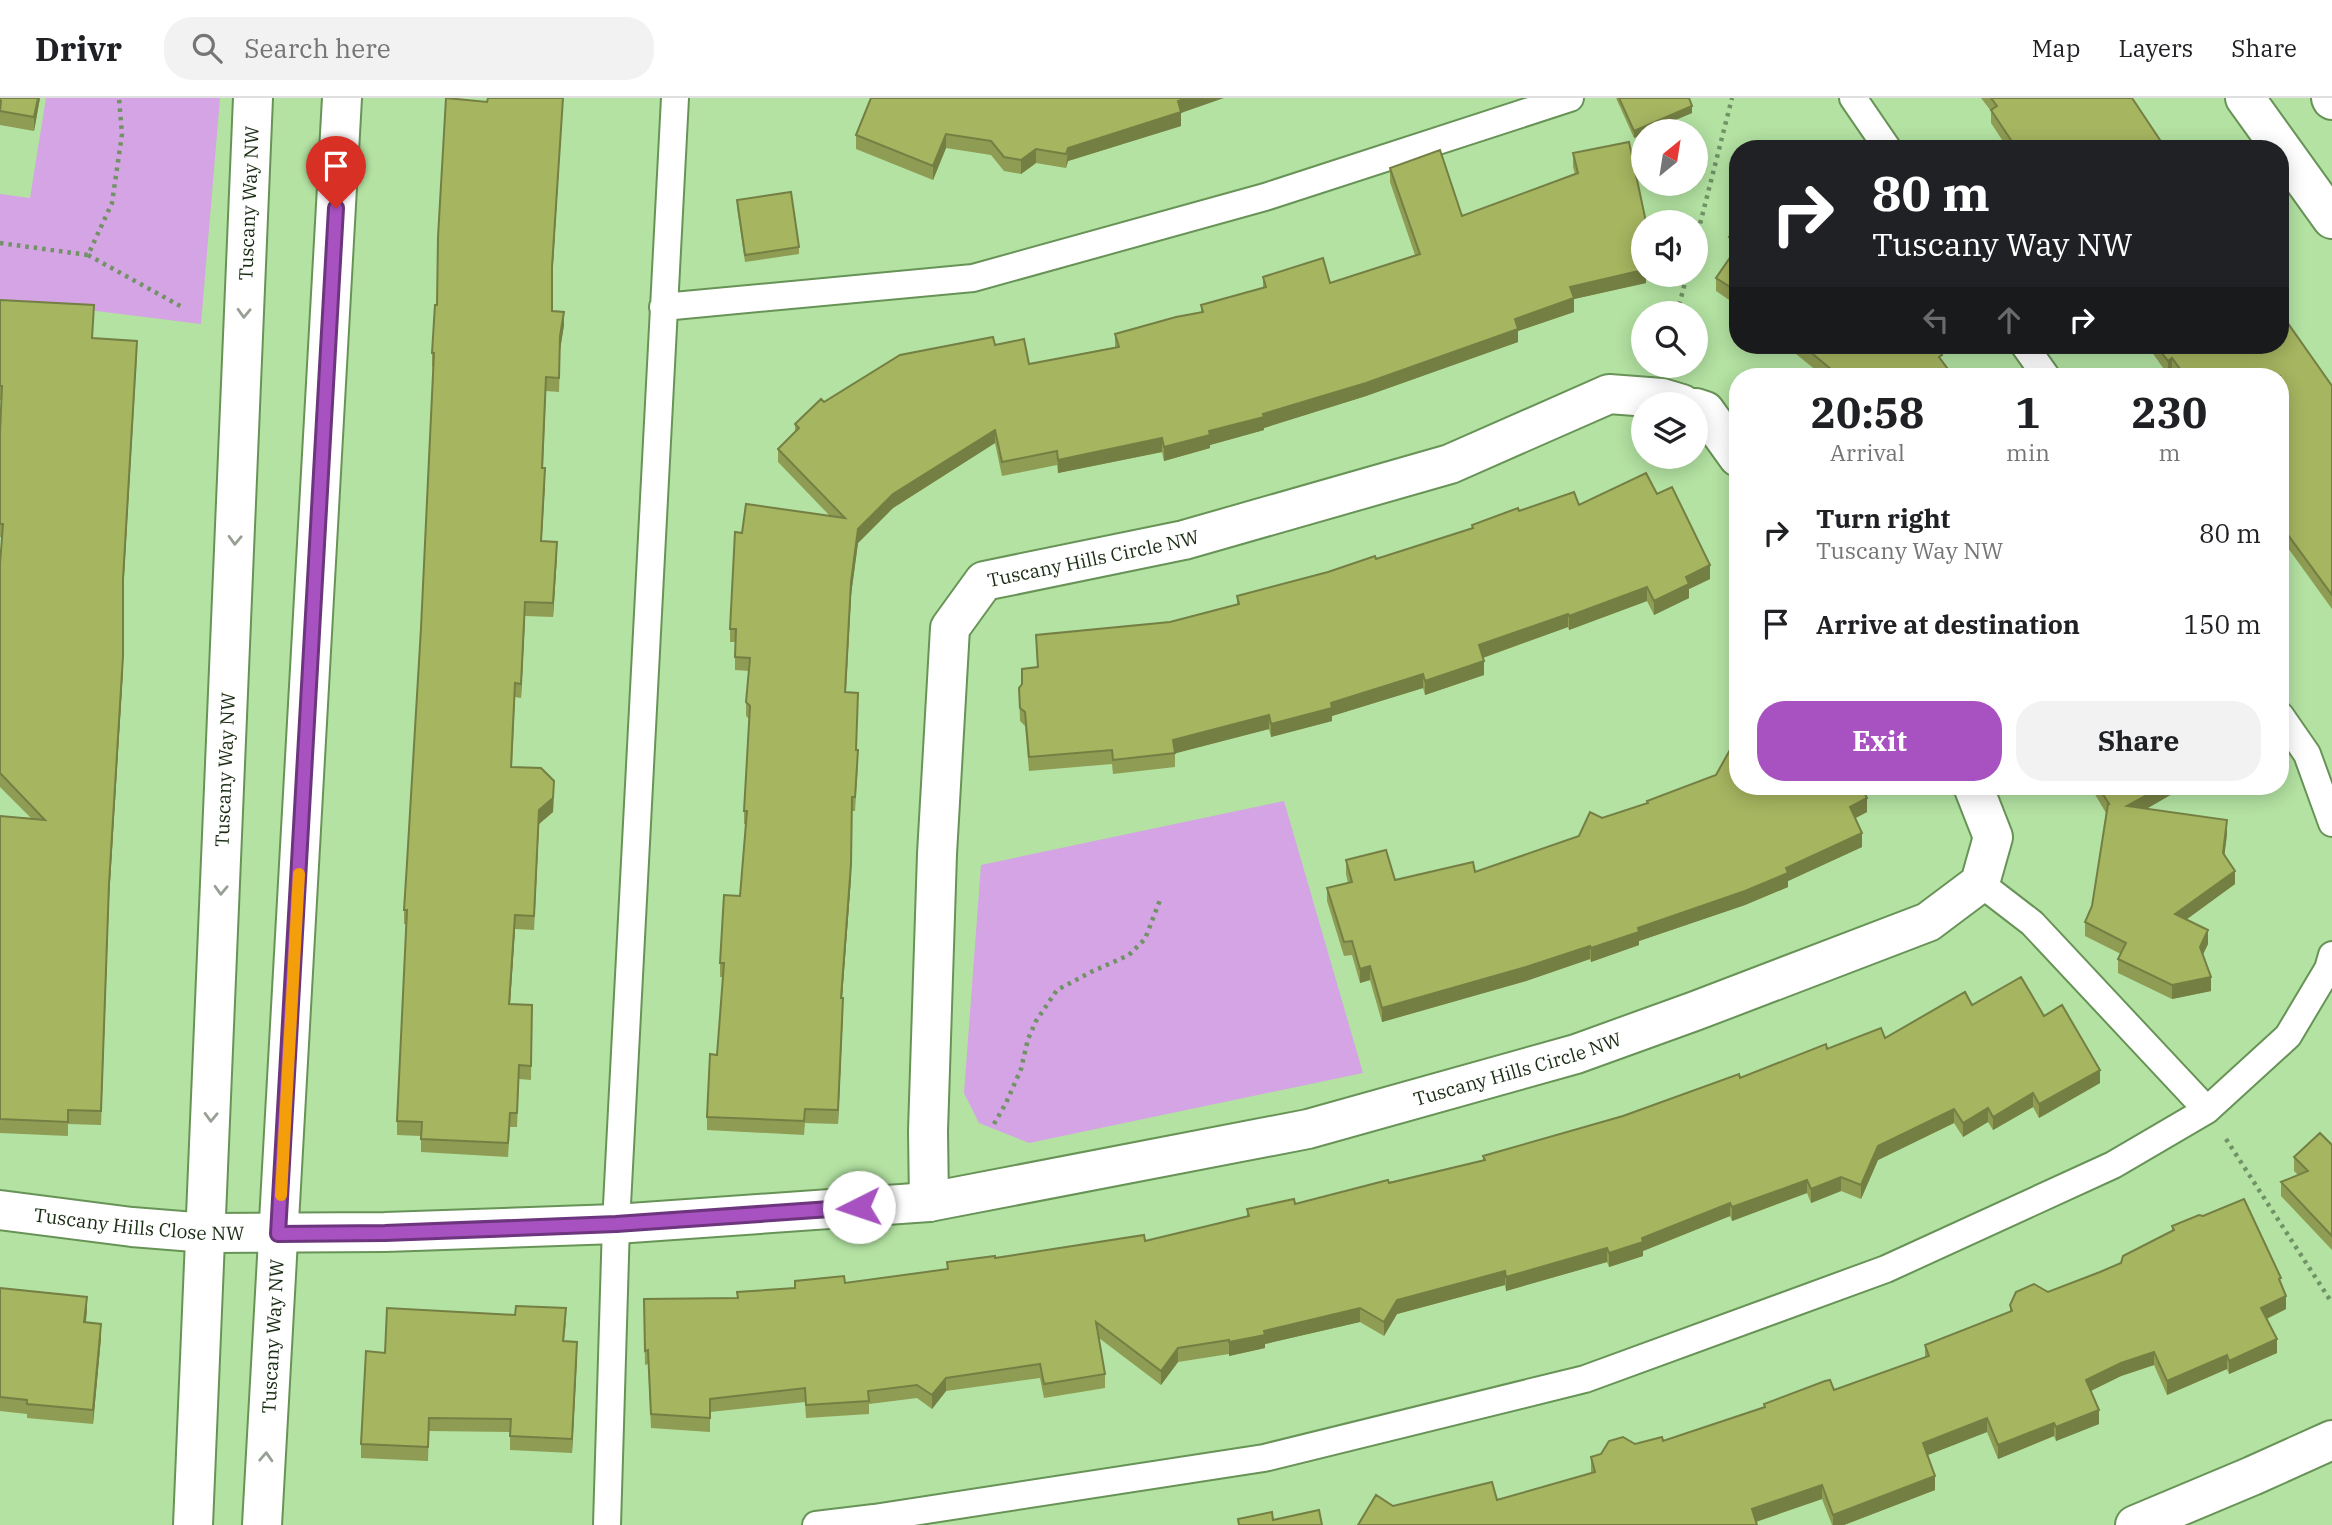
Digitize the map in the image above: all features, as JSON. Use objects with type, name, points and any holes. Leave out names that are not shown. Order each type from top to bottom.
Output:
[{"type":"street","name":"Tuscany Way NW","points":[[193,1525],[253,98]]},
{"type":"street","name":"Tuscany Way NW","points":[[262,1525],[342,98]]},
{"type":"street","points":[[2245,98],[2283,140]]},
{"type":"street","points":[[2289,146],[2320,180],[2332,219]]},
{"type":"street","name":"Tuscany Hills Circle NW","points":[[929,1202],[928,1131],[937,854],[950,628],[984,581],[1184,540],[1450,464],[1609,394],[1631,396]]},
{"type":"street","points":[[1708,415],[1729,444]]},
{"type":"street","points":[[1977,795],[1993,837],[1980,883]]},
{"type":"street","name":"Tuscany Hills Circle NW","points":[[278,1234],[385,1233],[616,1224],[929,1202],[1308,1129],[1576,1054],[1695,1011],[1928,922],[1980,883]]},
{"type":"street","name":"Tuscany Hills Close NW","points":[[0,1210],[132,1227],[207,1233],[278,1234]]},
{"type":"street","points":[[2135,1525],[2332,1440]]},
{"type":"lane","points":[[607,1525],[616,1224],[676,98]]},
{"type":"lane","points":[[663,307],[973,278],[1265,197],[1570,98]]},
{"type":"lane","points":[[1853,98],[1882,140]]},
{"type":"lane","points":[[2289,728],[2307,754],[2332,823]]},
{"type":"lane","points":[[1980,883],[2032,923],[2207,1110]]},
{"type":"lane","points":[[816,1525],[1264,1458],[1585,1379],[1886,1269],[2113,1165],[2207,1110],[2288,1036],[2328,969],[2332,955]]},
{"type":"path","points":[[88,255],[114,193],[122,134],[119,98]]},
{"type":"path","points":[[1704,210],[1732,98]]},
{"type":"path","points":[[0,243],[88,255],[183,307]]},
{"type":"path","points":[[994,1124],[1021,1069],[1028,1039],[1036,1021],[1058,990],[1129,955],[1145,939],[1160,900]]},
{"type":"path","points":[[2207,1110],[2332,1303]]},
{"type":"shaded area","points":[[46,98],[220,98],[201,324],[0,299],[0,194],[30,198]]},
{"type":"shaded area","points":[[1284,801],[1363,1073],[1029,1143],[979,1123],[964,1093],[981,865]]},
{"type":"building","points":[[0,98],[38,98],[34,117],[0,111]]},
{"type":"building","points":[[446,98],[487,102],[488,98],[563,98],[552,267],[552,311],[564,312],[560,336],[559,378],[546,377],[542,468],[545,468],[541,541],[557,542],[553,603],[525,602],[521,684],[515,683],[511,767],[541,768],[554,781],[553,798],[539,810],[534,916],[515,915],[509,1004],[532,1005],[531,1066],[519,1065],[517,1113],[510,1113],[508,1143],[421,1139],[422,1122],[397,1121],[407,910],[404,910],[421,628]]},
{"type":"building","points":[[871,98],[1186,98],[1178,101],[1181,112],[1068,148],[1066,154],[1036,149],[1021,160],[1004,157],[991,141],[946,134],[933,166],[856,135]]},
{"type":"building","points":[[1619,98],[1689,98],[1692,106],[1662,119],[1631,119],[1631,124]]},
{"type":"building","points":[[1991,98],[2132,98],[2160,140],[2011,140],[1991,110],[1997,106]]},
{"type":"building","points":[[1629,142],[1631,196],[1640,196],[1643,210],[1631,210],[1631,273],[1570,287],[1574,298],[1515,319],[1518,329],[1366,383],[1263,414],[1264,417],[1209,431],[1210,435],[1164,447],[1162,438],[1058,460],[1057,451],[1002,462],[995,430],[893,494],[858,529],[851,582],[845,692],[858,693],[858,750],[855,797],[852,797],[838,1110],[805,1109],[804,1121],[707,1117],[710,1054],[717,1055],[724,963],[720,963],[724,895],[740,896],[747,811],[744,811],[750,706],[746,702],[750,658],[735,657],[736,629],[730,629],[735,532],[742,533],[746,504],[845,518],[778,449],[799,428],[795,424],[821,399],[824,402],[900,355],[993,337],[995,345],[1024,339],[1029,364],[1119,347],[1115,334],[1203,312],[1201,305],[1266,287],[1263,277],[1323,258],[1330,283],[1420,254],[1390,168],[1440,150],[1462,216],[1578,173],[1573,153]]},
{"type":"building","points":[[791,192],[799,247],[745,255],[737,200]]},
{"type":"building","points":[[1729,259],[1729,286],[1716,278]]},
{"type":"building","points":[[0,300],[94,305],[92,338],[137,341],[123,579],[123,656],[109,884],[101,1111],[68,1110],[68,1122],[0,1119],[0,816],[45,820],[0,773],[0,564],[3,524],[0,524]]},
{"type":"building","points":[[2289,325],[2332,386],[2332,595],[2289,536],[2289,368],[2179,368],[2172,358],[2168,361],[2163,354],[2289,354]]},
{"type":"building","points":[[1813,354],[1941,354],[1939,357],[1947,368],[1830,368]]},
{"type":"building","points":[[1646,473],[1657,494],[1672,487],[1710,565],[1686,577],[1689,584],[1654,601],[1647,587],[1479,645],[1484,661],[1425,681],[1423,674],[1331,703],[1332,708],[1271,724],[1269,715],[1173,740],[1175,753],[1113,760],[1112,750],[1029,757],[1025,712],[1020,708],[1019,688],[1022,684],[1022,669],[1038,667],[1036,635],[1170,622],[1239,604],[1237,596],[1328,572],[1375,556],[1376,559],[1473,528],[1472,525],[1518,508],[1519,511],[1574,492],[1579,505]]},
{"type":"building","points":[[1729,752],[1729,795],[1866,795],[1867,798],[1850,807],[1862,833],[1786,868],[1788,873],[1638,928],[1639,932],[1382,1008],[1370,966],[1360,969],[1352,941],[1344,942],[1327,888],[1352,882],[1346,860],[1386,850],[1395,880],[1473,862],[1475,872],[1579,836],[1590,812],[1602,818],[1648,803],[1647,801],[1716,775]]},
{"type":"building","points":[[2104,795],[2147,795],[2127,806],[2227,820],[2223,853],[2235,871],[2175,914],[2208,930],[2200,947],[2211,977],[2172,985],[2118,959],[2126,943],[2085,922],[2092,906],[2109,804]]},
{"type":"building","points":[[2021,977],[2044,1016],[2062,1005],[2100,1070],[2039,1104],[2033,1093],[1993,1117],[1988,1108],[1963,1123],[1954,1109],[1878,1146],[1861,1185],[1841,1177],[1811,1189],[1807,1180],[1732,1207],[1730,1203],[1642,1238],[1643,1242],[1609,1253],[1607,1248],[1506,1277],[1505,1271],[1397,1300],[1384,1322],[1360,1308],[1264,1331],[1265,1335],[1178,1348],[1161,1371],[1096,1322],[1105,1374],[1044,1384],[1040,1364],[946,1378],[932,1395],[917,1385],[868,1391],[869,1401],[806,1405],[805,1388],[710,1399],[710,1418],[651,1414],[648,1350],[645,1351],[644,1299],[738,1298],[737,1292],[795,1288],[795,1281],[844,1276],[845,1283],[948,1269],[947,1262],[995,1258],[1144,1235],[1145,1241],[1249,1216],[1247,1209],[1294,1199],[1295,1204],[1388,1180],[1389,1183],[1485,1160],[1483,1156],[1623,1116],[1739,1074],[1740,1078],[1826,1044],[1827,1049],[1881,1028],[1885,1038],[1965,992],[1972,1005]]},
{"type":"building","points":[[2320,1133],[2332,1145],[2332,1236],[2281,1182],[2308,1171],[2294,1157]]},
{"type":"building","points":[[2244,1199],[2281,1278],[2279,1279],[2286,1296],[2261,1308],[2277,1339],[2229,1361],[2227,1355],[2167,1381],[2154,1352],[2121,1363],[2086,1380],[2099,1410],[2056,1427],[2054,1423],[1998,1445],[1987,1418],[1923,1443],[1935,1476],[1833,1515],[1822,1485],[1752,1509],[1757,1525],[1358,1525],[1376,1495],[1393,1506],[1492,1482],[1497,1500],[1595,1472],[1591,1457],[1601,1454],[1609,1441],[1623,1437],[1635,1444],[1662,1437],[1663,1441],[1765,1407],[1764,1404],[1825,1381],[1830,1380],[1834,1390],[1929,1356],[1925,1345],[2012,1311],[2010,1305],[2016,1292],[2034,1284],[2048,1292],[2100,1272],[2121,1263],[2123,1256],[2174,1230],[2172,1226]]},
{"type":"building","points":[[0,1288],[87,1297],[84,1322],[101,1324],[93,1410],[27,1404],[27,1400],[0,1397]]},
{"type":"building","points":[[516,1306],[566,1308],[563,1341],[577,1342],[572,1439],[510,1436],[511,1419],[429,1418],[428,1447],[361,1444],[366,1351],[385,1353],[387,1308],[515,1315]]},
{"type":"building","points":[[1319,1510],[1322,1525],[1239,1525],[1238,1519],[1272,1512],[1273,1520]]},
{"type":"slow traffic","points":[[281,1195],[299,874]]},
{"type":"route","points":[[336,208],[278,1234],[385,1233],[616,1224],[859,1207]]}]
